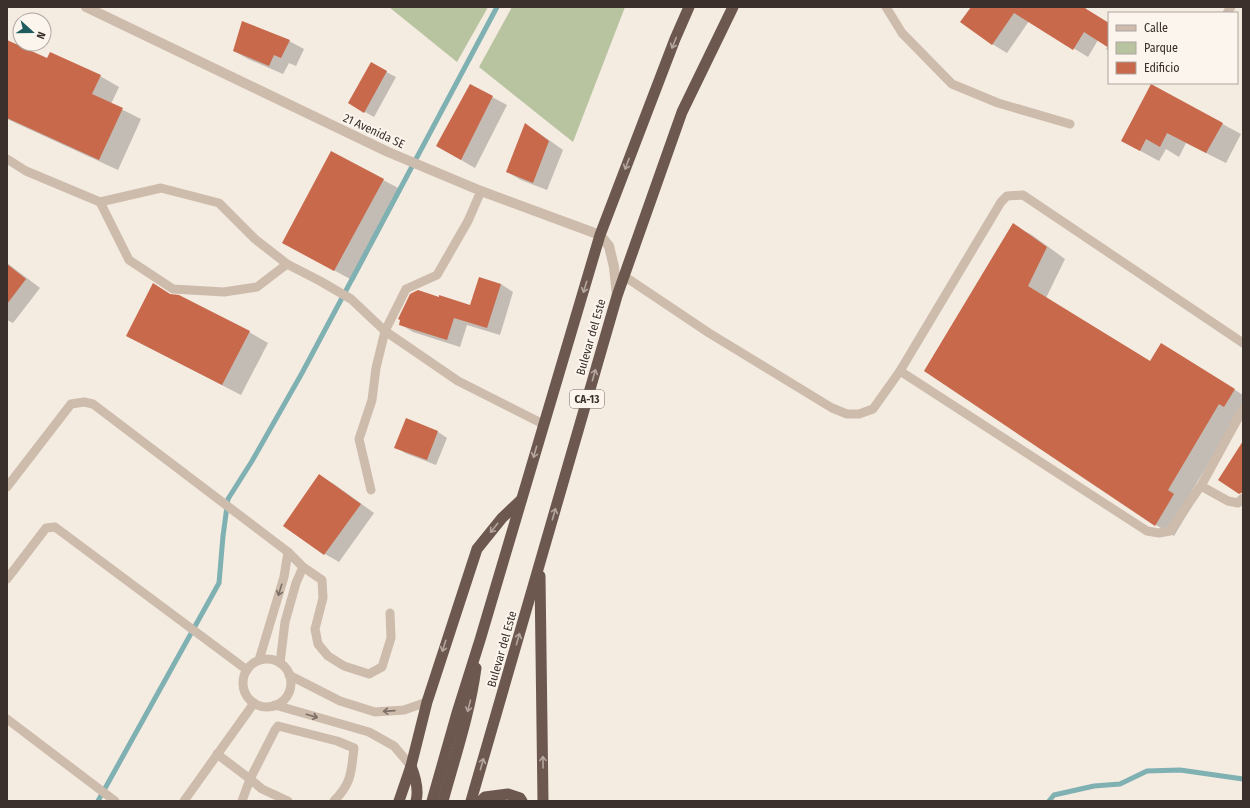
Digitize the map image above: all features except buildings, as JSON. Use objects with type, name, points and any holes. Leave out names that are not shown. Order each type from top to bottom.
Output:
[{"type":"highway","name":"Bulevar del Este","points":[[432,801],[600,236],[675,39],[689,7]]},
{"type":"highway","name":"Bulevar del Este","points":[[471,801],[617,296],[682,112],[733,7]]},
{"type":"highway","points":[[399,801],[411,766],[427,702],[477,549],[502,518],[521,499]]},
{"type":"highway","points":[[540,563],[543,801]]},
{"type":"highway","points":[[443,801],[474,683],[480,640]]},
{"type":"highway","points":[[411,766],[415,776],[416,801]]},
{"type":"highway","points":[[481,801],[486,797],[508,794],[520,798],[522,801]]},
{"type":"street","name":"21 Avenida SE","points":[[86,7],[388,152],[481,191],[600,236]]},
{"type":"street","points":[[600,236],[609,246],[614,267],[617,296]]},
{"type":"lane","points":[[886,7],[902,33],[952,84],[998,103],[1070,124]]},
{"type":"lane","points":[[7,159],[26,171],[100,202],[161,188],[218,203],[255,239],[287,264],[351,299],[385,331],[458,381],[544,424]]},
{"type":"lane","points":[[370,490],[359,439],[372,400],[376,368],[385,331],[406,289],[437,274],[468,221],[481,191]]},
{"type":"lane","points":[[624,276],[709,332],[832,408],[847,414],[859,414],[873,409],[900,371],[1001,202],[1007,196],[1022,195],[1243,343]]},
{"type":"lane","points":[[100,202],[129,260],[173,289],[224,292],[257,287],[287,264]]},
{"type":"lane","points":[[900,371],[1147,531],[1159,533],[1170,530],[1201,486],[1243,409]]},
{"type":"lane","points":[[7,488],[71,404],[84,402],[94,404],[288,552],[303,567],[322,580],[323,598],[314,628],[318,644],[328,656],[344,666],[369,674],[382,667],[392,638],[390,613]]},
{"type":"lane","points":[[1201,486],[1228,501],[1238,502],[1243,498]]},
{"type":"lane","points":[[7,579],[46,528],[55,527],[247,670]]},
{"type":"lane","points":[[259,660],[284,577],[288,552]]},
{"type":"lane","points":[[280,663],[285,622],[296,583],[303,567]]},
{"type":"lane","points":[[259,660],[274,660],[280,663],[286,668],[291,682],[287,696],[282,702],[268,707],[260,706],[254,703],[248,698],[243,684],[244,676],[247,670],[252,664],[259,660]]},
{"type":"lane","points":[[289,675],[340,701],[375,712],[404,710],[427,702]]},
{"type":"lane","points":[[184,801],[254,703]]},
{"type":"lane","points":[[275,705],[369,732],[394,746],[411,766]]},
{"type":"lane","points":[[7,720],[115,801]]},
{"type":"lane","points":[[242,801],[250,779],[278,726],[337,740],[354,748],[351,775],[342,793],[334,801]]},
{"type":"lane","points":[[217,754],[262,789],[287,801]]},
{"type":"green space","points":[[389,7],[488,7],[457,62]]},
{"type":"green space","points":[[512,7],[625,7],[573,142],[479,67]]},
{"type":"waterway","points":[[98,801],[219,583],[228,499],[252,461],[302,373],[497,7]]},
{"type":"waterway","points":[[1049,801],[1054,795],[1094,786],[1120,784],[1147,771],[1180,770],[1243,779]]}]
